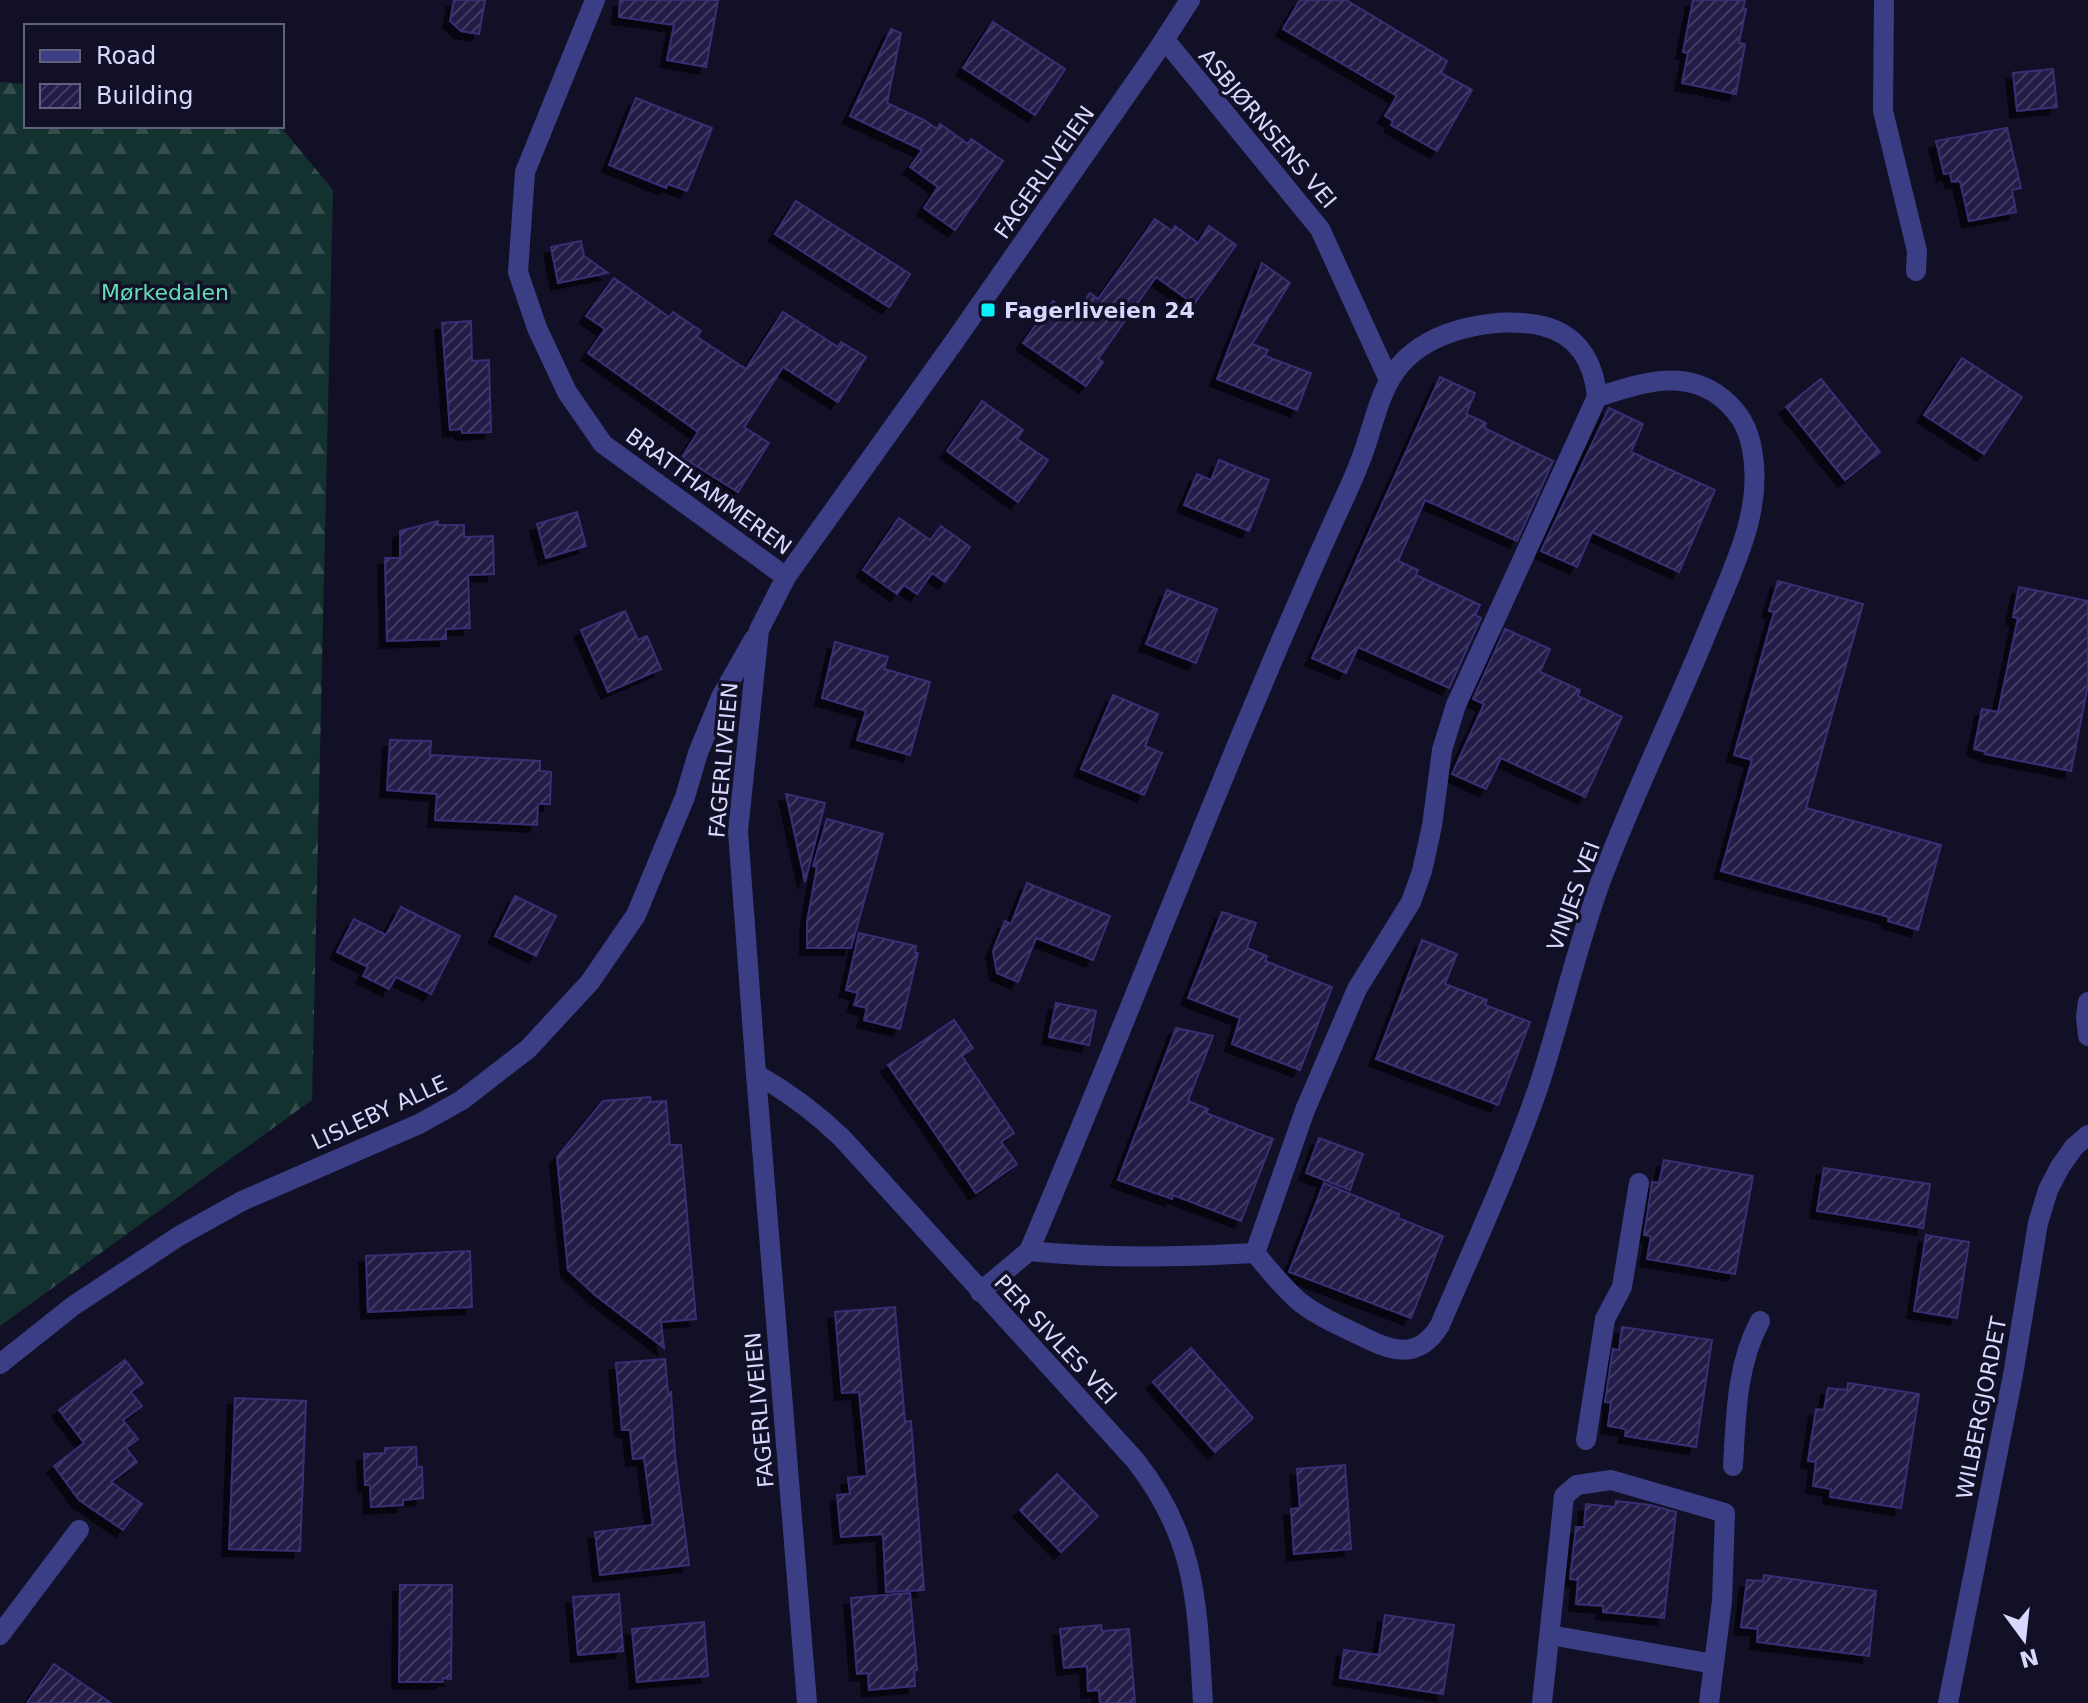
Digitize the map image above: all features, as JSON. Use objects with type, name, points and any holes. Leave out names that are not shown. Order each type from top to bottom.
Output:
[{"type":"street","name":"BRATTHAMMEREN","points":[[595,0],[525,172],[518,272],[532,314],[567,392],[603,444],[786,577]]},
{"type":"street","name":"FAGERLIVEIEN","points":[[807,1703],[738,831],[759,630],[786,577],[1165,40],[1190,0]]},
{"type":"street","points":[[1884,0],[1883,111],[1917,251],[1916,271]]},
{"type":"street","name":"ASBJØRNSENS VEI","points":[[1165,40],[1320,229],[1389,380]]},
{"type":"street","points":[[980,1292],[1029,1251],[1304,587],[1360,463],[1389,380],[1403,362],[1423,345],[1474,328],[1526,323],[1567,335],[1579,345],[1590,366],[1597,397],[1456,705],[1442,750],[1432,826],[1422,871],[1411,902],[1357,989],[1305,1110],[1255,1253],[1193,1256],[1029,1251]]},
{"type":"street","name":"VINJES VEI","points":[[1255,1253],[1300,1302],[1325,1319],[1387,1349],[1404,1351],[1419,1347],[1432,1338],[1440,1325],[1516,1146],[1538,1086],[1580,941],[1602,879],[1746,536],[1753,504],[1755,476],[1746,428],[1740,414],[1713,390],[1674,378],[1597,397]]},
{"type":"street","name":"LISLEBY ALLE","points":[[0,1364],[73,1306],[179,1236],[242,1201],[419,1124],[462,1100],[528,1049],[590,982],[636,915],[685,797],[698,753],[721,697],[759,630]]},
{"type":"street","points":[[2088,1002],[2088,1036]]},
{"type":"street","name":"PER SIVLES VEI","points":[[756,1074],[810,1108],[842,1138],[1158,1489],[1186,1556],[1197,1606],[1203,1703]]},
{"type":"street","name":"WILBERGJORDET","points":[[1948,1703],[2013,1375],[2038,1223],[2048,1190],[2060,1167],[2074,1147],[2088,1135]]},
{"type":"street","points":[[1586,1440],[1605,1319],[1622,1287],[1639,1183]]},
{"type":"street","points":[[1733,1466],[1738,1393],[1748,1344],[1760,1321]]},
{"type":"street","points":[[1542,1703],[1564,1496],[1577,1485],[1611,1480],[1725,1513],[1722,1601],[1709,1703]]},
{"type":"street","points":[[0,1635],[79,1530]]},
{"type":"street","points":[[1550,1635],[1714,1664]]},
{"type":"green space","name":"Mørkedalen","points":[[0,82],[24,84],[24,128],[282,128],[333,190],[312,1100],[0,1326]]},
{"type":"building","points":[[454,0],[485,0],[479,34],[461,31],[450,21]]},
{"type":"building","points":[[620,0],[718,0],[706,67],[667,60],[674,25],[619,17]]},
{"type":"building","points":[[1300,0],[1346,0],[1447,61],[1441,73],[1472,90],[1437,151],[1391,125],[1393,121],[1385,116],[1397,96],[1283,29]]},
{"type":"building","points":[[1693,0],[1745,0],[1739,43],[1745,44],[1736,94],[1682,83],[1688,53],[1683,52]]},
{"type":"building","points":[[993,22],[1065,69],[1035,115],[963,68]]},
{"type":"building","points":[[891,29],[901,33],[887,103],[937,129],[940,124],[968,144],[971,139],[1003,161],[955,230],[924,208],[938,187],[910,167],[922,150],[850,116]]},
{"type":"building","points":[[2053,69],[2057,107],[2017,111],[2013,73]]},
{"type":"building","points":[[636,98],[712,128],[687,191],[668,184],[666,188],[609,165]]},
{"type":"building","points":[[2007,128],[2021,188],[2012,190],[2016,212],[1969,221],[1960,181],[1952,182],[1950,173],[1944,174],[1936,141]]},
{"type":"building","points":[[796,201],[910,274],[889,307],[775,234]]},
{"type":"building","points":[[1155,219],[1172,231],[1175,226],[1198,243],[1209,226],[1236,245],[1194,304],[1156,277],[1098,359],[1103,362],[1086,386],[1023,343],[1053,301],[1074,316],[1090,293],[1098,299]]},
{"type":"building","points":[[581,241],[584,256],[608,273],[558,283],[551,247]]},
{"type":"building","points":[[1262,263],[1290,283],[1252,344],[1268,350],[1265,356],[1311,373],[1297,410],[1217,379]]},
{"type":"building","points":[[614,278],[669,317],[673,312],[701,331],[697,337],[746,369],[783,312],[838,347],[841,342],[866,357],[838,402],[783,367],[744,427],[769,443],[738,492],[682,457],[698,432],[588,353],[605,329],[586,316]]},
{"type":"building","points":[[471,321],[472,361],[489,360],[491,432],[462,433],[462,429],[450,430],[442,323]]},
{"type":"building","points":[[1962,358],[2022,397],[1984,454],[1924,415]]},
{"type":"building","points":[[1440,377],[1475,393],[1466,414],[1486,423],[1484,428],[1553,461],[1517,541],[1425,500],[1398,561],[1418,570],[1416,575],[1480,605],[1475,615],[1481,618],[1449,688],[1358,647],[1346,673],[1312,658]]},
{"type":"building","points":[[1821,379],[1880,452],[1845,480],[1786,407]]},
{"type":"building","points":[[982,401],[1023,430],[1017,439],[1048,460],[1018,502],[947,451]]},
{"type":"building","points":[[1609,408],[1643,424],[1631,452],[1715,490],[1679,572],[1592,532],[1577,567],[1541,551]]},
{"type":"building","points":[[1219,460],[1269,480],[1249,531],[1184,505],[1197,474],[1211,480]]},
{"type":"building","points":[[577,512],[586,546],[546,558],[537,524]]},
{"type":"building","points":[[899,518],[930,540],[941,526],[970,547],[945,582],[932,573],[917,594],[904,585],[897,594],[863,570]]},
{"type":"building","points":[[438,521],[438,525],[464,525],[464,537],[493,536],[494,574],[468,575],[470,628],[446,629],[446,639],[387,641],[385,558],[400,558],[400,531]]},
{"type":"building","points":[[1778,581],[1863,604],[1806,808],[1941,845],[1918,930],[1888,921],[1889,917],[1721,871],[1752,760],[1734,755],[1774,612],[1769,611]]},
{"type":"building","points":[[2019,587],[2088,601],[2088,685],[2071,771],[1985,754],[1974,749],[1982,709],[1998,712],[2018,618],[2013,617]]},
{"type":"building","points":[[1167,590],[1217,609],[1196,663],[1146,644]]},
{"type":"building","points":[[625,611],[638,640],[647,636],[661,669],[608,692],[581,630]]},
{"type":"building","points":[[1505,629],[1550,649],[1540,672],[1580,690],[1578,696],[1622,717],[1585,797],[1501,758],[1486,789],[1452,774],[1484,704],[1473,699]]},
{"type":"building","points":[[835,642],[888,657],[884,669],[930,682],[910,755],[857,740],[866,711],[822,698]]},
{"type":"building","points":[[1113,695],[1158,714],[1145,746],[1162,753],[1144,795],[1081,769]]},
{"type":"building","points":[[390,740],[431,741],[430,755],[540,761],[540,771],[551,772],[550,804],[538,804],[537,825],[435,820],[437,794],[387,790]]},
{"type":"building","points":[[786,794],[825,803],[805,882]]},
{"type":"building","points":[[827,819],[883,834],[851,948],[807,948],[807,922],[817,867],[813,866]]},
{"type":"building","points":[[1027,883],[1110,916],[1093,960],[1036,938],[1018,982],[997,973],[993,951],[1005,921],[1011,924]]},
{"type":"building","points":[[515,896],[556,916],[536,956],[495,936]]},
{"type":"building","points":[[401,907],[460,936],[431,994],[396,977],[389,989],[363,976],[368,967],[337,952],[354,919],[386,935]]},
{"type":"building","points":[[1222,912],[1256,923],[1247,948],[1267,956],[1265,961],[1332,987],[1300,1070],[1232,1044],[1240,1018],[1188,998]]},
{"type":"building","points":[[859,933],[916,946],[915,953],[918,953],[900,1029],[864,1020],[867,1008],[854,1005],[858,993],[846,990]]},
{"type":"building","points":[[1422,940],[1457,954],[1445,984],[1487,1000],[1485,1005],[1530,1022],[1498,1105],[1376,1059]]},
{"type":"building","points":[[1056,1003],[1096,1011],[1089,1045],[1049,1037]]},
{"type":"building","points":[[954,1020],[973,1048],[962,1056],[1014,1133],[1001,1142],[1017,1164],[976,1193],[888,1065]]},
{"type":"building","points":[[1176,1028],[1213,1036],[1188,1101],[1208,1109],[1206,1113],[1273,1139],[1241,1221],[1173,1195],[1172,1199],[1118,1180]]},
{"type":"building","points":[[650,1097],[651,1102],[666,1101],[670,1145],[681,1145],[696,1319],[661,1322],[664,1348],[568,1270],[557,1157],[603,1101]]},
{"type":"building","points":[[1319,1138],[1363,1154],[1350,1190],[1306,1173]]},
{"type":"building","points":[[1664,1160],[1753,1176],[1735,1274],[1647,1259],[1651,1236],[1644,1235],[1652,1182],[1659,1183]]},
{"type":"building","points":[[1824,1168],[1930,1184],[1923,1228],[1817,1211]]},
{"type":"building","points":[[1324,1183],[1443,1236],[1411,1318],[1289,1272]]},
{"type":"building","points":[[1926,1235],[1969,1242],[1957,1318],[1914,1311]]},
{"type":"building","points":[[470,1251],[472,1307],[368,1312],[366,1256]]},
{"type":"building","points":[[895,1307],[905,1422],[911,1421],[924,1590],[886,1592],[883,1534],[841,1537],[837,1495],[850,1494],[848,1478],[867,1476],[859,1392],[842,1393],[835,1312]]},
{"type":"building","points":[[1622,1327],[1712,1340],[1696,1447],[1625,1436],[1626,1429],[1608,1426],[1611,1403],[1605,1402],[1613,1349],[1619,1350]]},
{"type":"building","points":[[1191,1348],[1253,1418],[1215,1452],[1153,1382]]},
{"type":"building","points":[[665,1359],[689,1565],[600,1575],[595,1532],[653,1525],[644,1458],[633,1459],[630,1430],[622,1430],[616,1363]]},
{"type":"building","points":[[125,1360],[143,1383],[131,1392],[142,1406],[123,1420],[138,1439],[126,1448],[137,1462],[111,1482],[142,1504],[123,1530],[79,1500],[54,1466],[84,1443],[59,1410]]},
{"type":"building","points":[[1848,1383],[1919,1394],[1901,1508],[1830,1497],[1831,1489],[1813,1486],[1816,1462],[1808,1461],[1816,1409],[1824,1410],[1828,1388],[1847,1390]]},
{"type":"building","points":[[235,1398],[306,1401],[300,1551],[229,1549]]},
{"type":"building","points":[[416,1447],[417,1467],[422,1467],[423,1498],[403,1500],[403,1505],[371,1507],[370,1485],[365,1485],[364,1454],[385,1453],[385,1448]]},
{"type":"building","points":[[1345,1465],[1351,1549],[1294,1554],[1291,1509],[1300,1508],[1297,1469]]},
{"type":"building","points":[[1057,1474],[1098,1516],[1061,1552],[1020,1510]]},
{"type":"building","points":[[1616,1501],[1676,1512],[1664,1618],[1603,1612],[1603,1606],[1576,1604],[1578,1580],[1570,1579],[1576,1527],[1584,1527],[1586,1504],[1615,1507]]},
{"type":"building","points":[[1764,1575],[1876,1591],[1869,1656],[1757,1642],[1758,1629],[1741,1627],[1747,1580],[1763,1581]]},
{"type":"building","points":[[400,1585],[452,1585],[451,1679],[443,1678],[443,1682],[399,1682]]},
{"type":"building","points":[[910,1593],[917,1670],[914,1670],[915,1686],[869,1690],[868,1673],[857,1674],[851,1598]]},
{"type":"building","points":[[619,1594],[623,1651],[578,1655],[573,1597]]},
{"type":"building","points":[[1385,1615],[1454,1625],[1443,1694],[1340,1678],[1344,1650],[1379,1655]]},
{"type":"building","points":[[704,1622],[708,1676],[637,1682],[632,1629]]},
{"type":"building","points":[[1101,1625],[1102,1631],[1129,1629],[1135,1703],[1100,1703],[1099,1690],[1088,1691],[1087,1666],[1064,1668],[1060,1629]]},
{"type":"building","points":[[54,1664],[111,1703],[27,1703]]},
{"type":"place","name":"Fagerliveien 24","points":[[988,310]]}]
